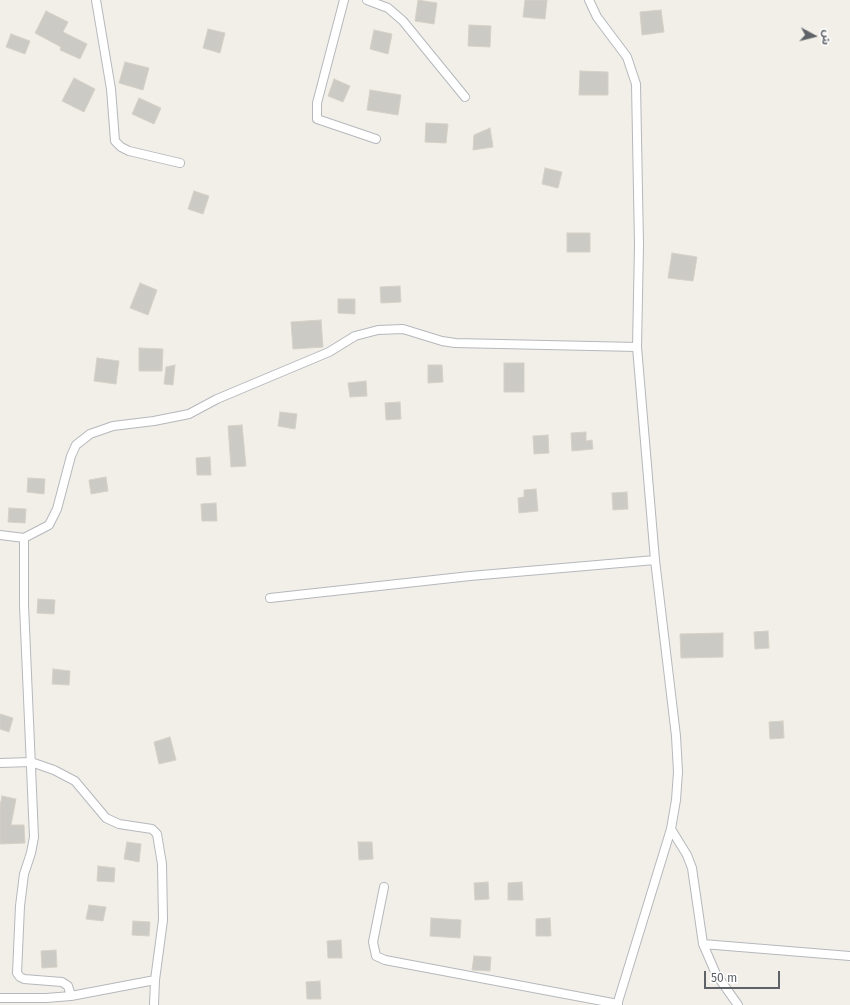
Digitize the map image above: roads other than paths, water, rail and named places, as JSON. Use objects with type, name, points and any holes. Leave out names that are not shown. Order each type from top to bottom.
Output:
[{"type":"street","points":[[96,0],[111,89],[115,141],[121,147],[129,150],[180,164]]},
{"type":"street","points":[[344,0],[317,103],[317,119],[376,139]]},
{"type":"street","points":[[367,0],[388,8],[403,21],[465,97]]},
{"type":"street","points":[[384,887],[373,942],[376,956],[385,960],[618,1005],[671,829],[676,800],[678,772],[676,736],[655,560],[637,346],[639,246],[636,84],[628,56],[597,17],[589,0]]},
{"type":"street","points":[[0,535],[24,538],[49,525],[54,519],[71,456],[76,444],[90,434],[113,426],[154,421],[189,414],[217,399],[329,352],[355,336],[378,330],[403,329],[442,341],[455,343],[637,346]]},
{"type":"street","points":[[24,538],[24,605],[34,837],[31,853],[24,874],[20,906],[17,973],[24,979],[62,982],[68,986],[71,996]]},
{"type":"street","points":[[270,598],[470,576],[655,560]]},
{"type":"street","points":[[0,763],[31,762],[54,770],[75,781],[106,818],[119,824],[152,829],[157,834],[162,864],[162,920],[155,980],[154,1005]]},
{"type":"street","points":[[671,829],[687,855],[692,868],[703,944],[716,974],[738,1005]]},
{"type":"street","points":[[703,944],[850,956]]},
{"type":"street","points":[[0,998],[46,998],[71,996],[155,980]]}]
